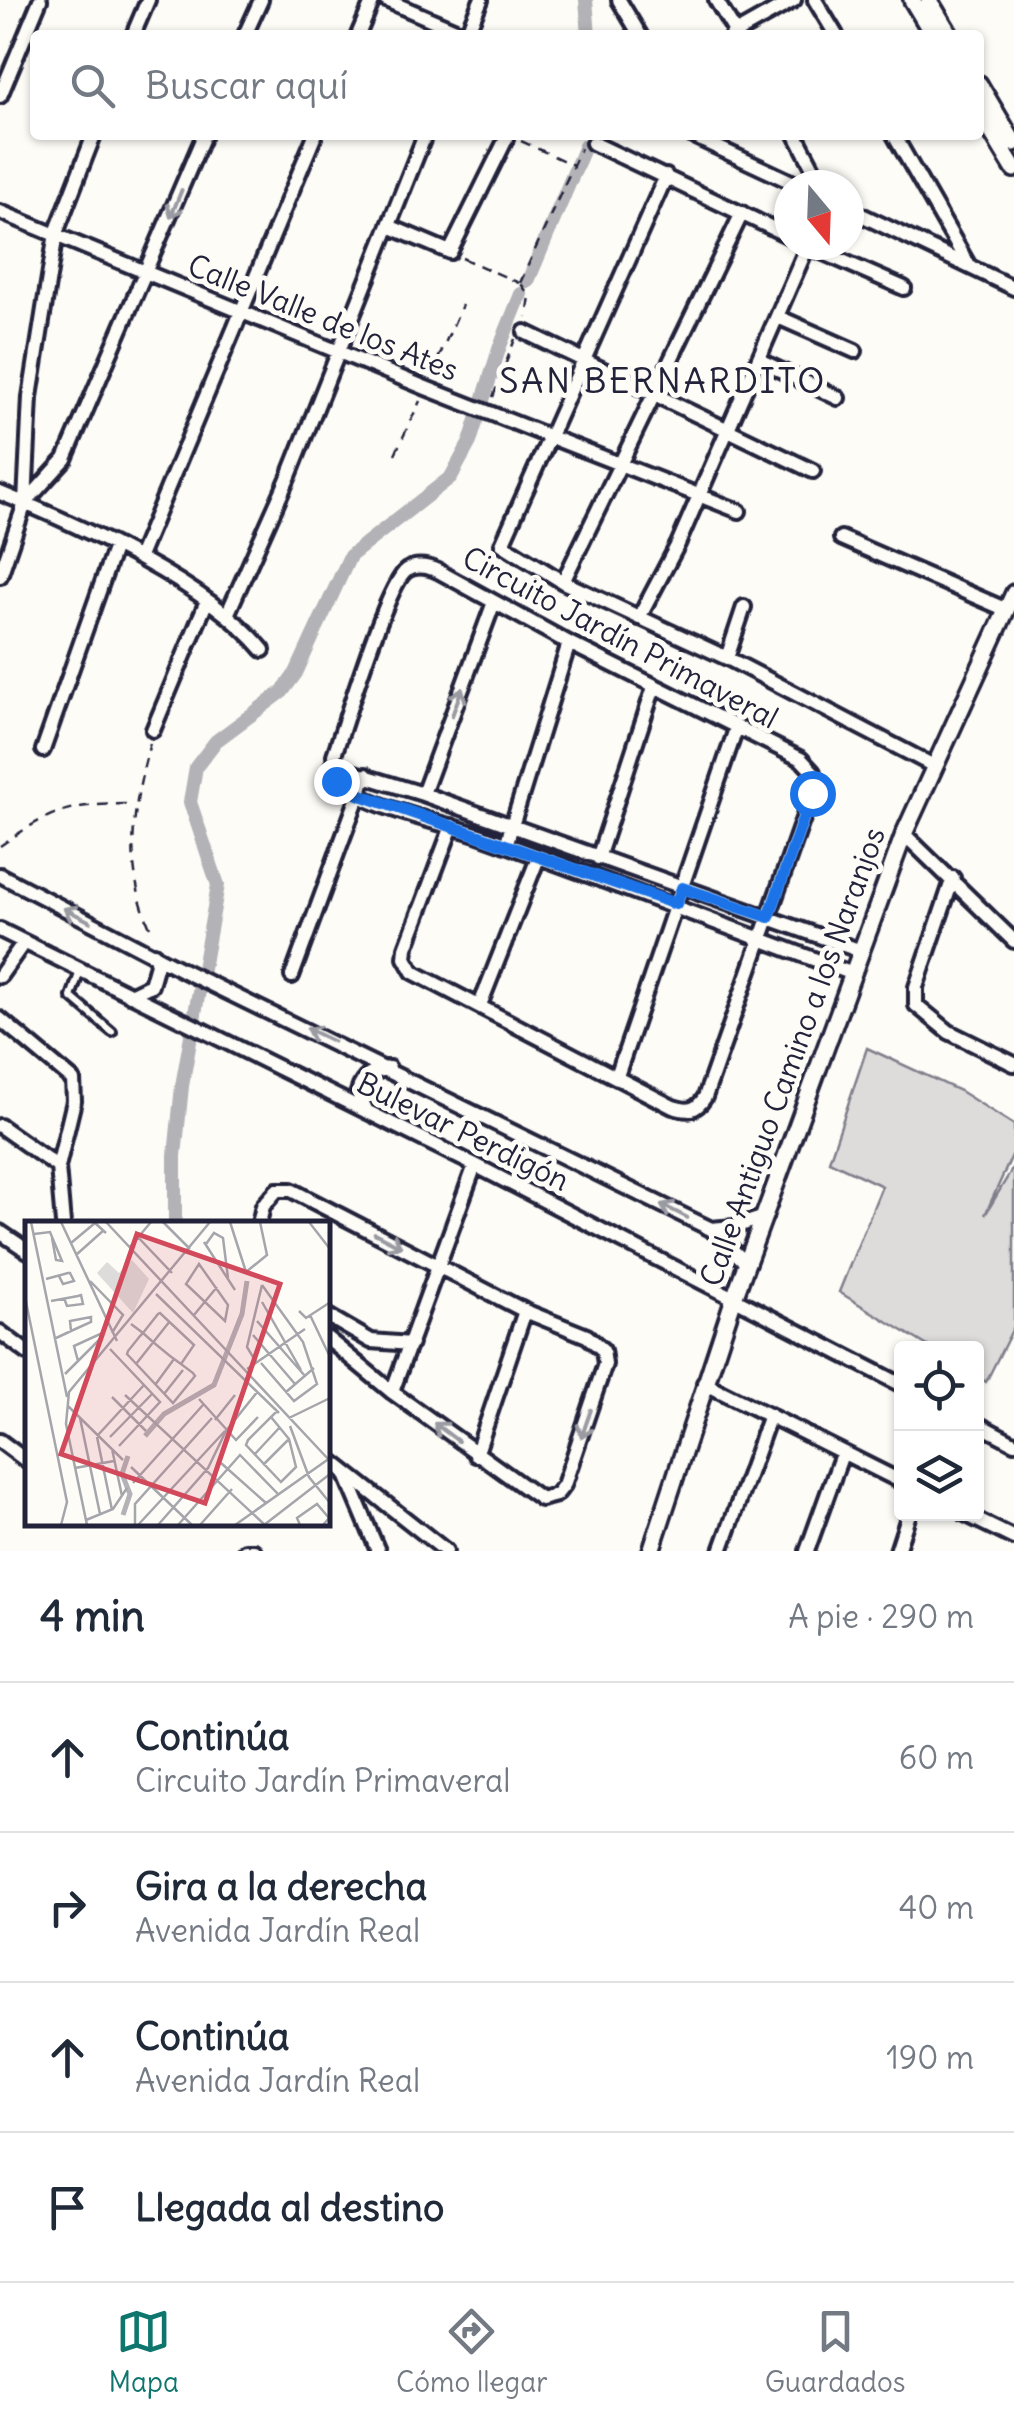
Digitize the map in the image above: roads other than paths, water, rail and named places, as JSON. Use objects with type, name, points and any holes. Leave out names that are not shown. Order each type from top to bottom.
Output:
[{"type":"street","points":[[0,96],[40,0]]},
{"type":"street","points":[[135,30],[148,0]]},
{"type":"street","points":[[248,30],[261,0]]},
{"type":"street","points":[[360,30],[373,0]]},
{"type":"street","points":[[386,0],[455,30]]},
{"type":"street","points":[[468,30],[481,0]]},
{"type":"street","points":[[619,0],[637,30]]},
{"type":"street","points":[[716,0],[733,30]]},
{"type":"street","points":[[742,30],[794,0]]},
{"type":"street","points":[[815,0],[833,30]]},
{"type":"street","points":[[912,0],[930,30]]},
{"type":"street","points":[[929,0],[947,30]]},
{"type":"street","points":[[984,92],[1014,143]]},
{"type":"street","points":[[984,119],[1014,169]]},
{"type":"street","points":[[0,576],[25,503],[30,397],[56,234],[92,140]]},
{"type":"street","points":[[25,503],[65,459],[148,274],[202,140]]},
{"type":"street","points":[[139,558],[314,140]]},
{"type":"street","points":[[227,615],[391,227],[422,140]]},
{"type":"street","points":[[391,227],[450,252],[506,140]]},
{"type":"street","points":[[588,140],[774,229]]},
{"type":"street","points":[[704,140],[774,173]]},
{"type":"street","points":[[799,140],[814,170]]},
{"type":"street","points":[[897,140],[970,268]]},
{"type":"street","points":[[666,176],[502,544],[563,582],[727,658],[934,766]]},
{"type":"street","name":"Calle Valle de los Ates","points":[[0,212],[739,510]]},
{"type":"street","points":[[563,582],[658,395],[742,213]]},
{"type":"street","points":[[864,216],[1014,288]]},
{"type":"street","points":[[639,618],[678,544],[801,260]]},
{"type":"street","points":[[841,260],[904,288]]},
{"type":"street","points":[[778,316],[855,351]]},
{"type":"street","points":[[525,332],[813,471]]},
{"type":"street","points":[[759,360],[838,398]]},
{"type":"street","points":[[0,493],[139,558],[227,615],[263,650]]},
{"type":"street","points":[[841,538],[1007,610]]},
{"type":"street","points":[[43,750],[115,546]]},
{"type":"street","name":"Circuito Jardín Primaveral","points":[[332,772],[392,594],[408,570],[419,566],[438,570],[569,643],[802,759],[812,772],[812,793],[769,917]]},
{"type":"street","name":"Calle Antiguo Camino a los Naranjos","points":[[650,1551],[734,1298],[904,834],[1014,593]]},
{"type":"street","points":[[423,794],[494,602]]},
{"type":"street","points":[[153,730],[206,603]]},
{"type":"street","points":[[727,658],[744,606]]},
{"type":"street","points":[[506,845],[569,643]]},
{"type":"street","points":[[598,858],[654,687]]},
{"type":"street","points":[[617,1076],[736,729]]},
{"type":"street","points":[[332,772],[366,775],[423,794],[861,951]]},
{"type":"street","points":[[332,772],[358,794],[676,904],[854,974]]},
{"type":"street","points":[[292,976],[366,775]]},
{"type":"street","points":[[452,826],[404,958],[413,972],[673,1107],[690,1111],[698,1107],[769,917]]},
{"type":"street","points":[[904,834],[1014,941]]},
{"type":"street","points":[[480,1005],[538,858]]},
{"type":"street","points":[[0,875],[182,970],[390,1068],[711,1229],[747,1264]]},
{"type":"street","points":[[953,878],[916,987],[916,1005],[949,1032],[1014,1064]]},
{"type":"street","name":"Bulevar Perdigón","points":[[0,930],[475,1165],[894,1380]]},
{"type":"street","points":[[0,976],[24,942]]},
{"type":"street","points":[[130,995],[150,985],[157,964],[154,954]]},
{"type":"street","points":[[0,1019],[73,1080],[74,1101],[58,1167],[63,1221]]},
{"type":"street","points":[[366,1112],[358,1092],[361,1082],[372,1072],[390,1068]]},
{"type":"street","points":[[0,1126],[58,1167]]},
{"type":"street","points":[[392,1392],[475,1165]]},
{"type":"street","points":[[261,1221],[269,1198],[277,1190],[291,1190],[525,1311],[597,1342],[605,1356],[600,1383],[564,1485],[556,1495],[541,1499],[528,1494],[392,1392],[330,1341]]},
{"type":"street","points":[[711,1229],[734,1228],[765,1216]]},
{"type":"street","points":[[0,1232],[25,1250]]},
{"type":"street","points":[[476,1454],[525,1311]]},
{"type":"street","points":[[330,1317],[371,1341],[411,1344]]},
{"type":"street","points":[[0,1332],[25,1351]]},
{"type":"street","points":[[704,1383],[894,1478]]},
{"type":"street","points":[[721,1551],[770,1415]]},
{"type":"street","points":[[984,1427],[1014,1442]]},
{"type":"street","points":[[0,1442],[25,1460]]},
{"type":"street","points":[[806,1551],[842,1454]]},
{"type":"street","points":[[330,1460],[446,1551]]},
{"type":"street","points":[[345,1473],[378,1551]]},
{"type":"street","points":[[897,1551],[907,1521]]},
{"type":"street","points":[[979,1521],[1014,1538]]},
{"type":"street","points":[[245,1551],[254,1551]]},
{"type":"lane","points":[[81,970],[72,996],[112,1032]]},
{"type":"waterway","points":[[586,0],[589,30]]},
{"type":"waterway","points":[[528,281],[585,146]]},
{"type":"waterway","points":[[175,1221],[175,1156],[182,1086],[218,885],[190,802],[196,767],[216,741],[282,692],[296,673],[350,556],[451,477],[470,442],[521,294]]},
{"type":"district","name":"SAN BERNARDITO","points":[[663,381]]}]
